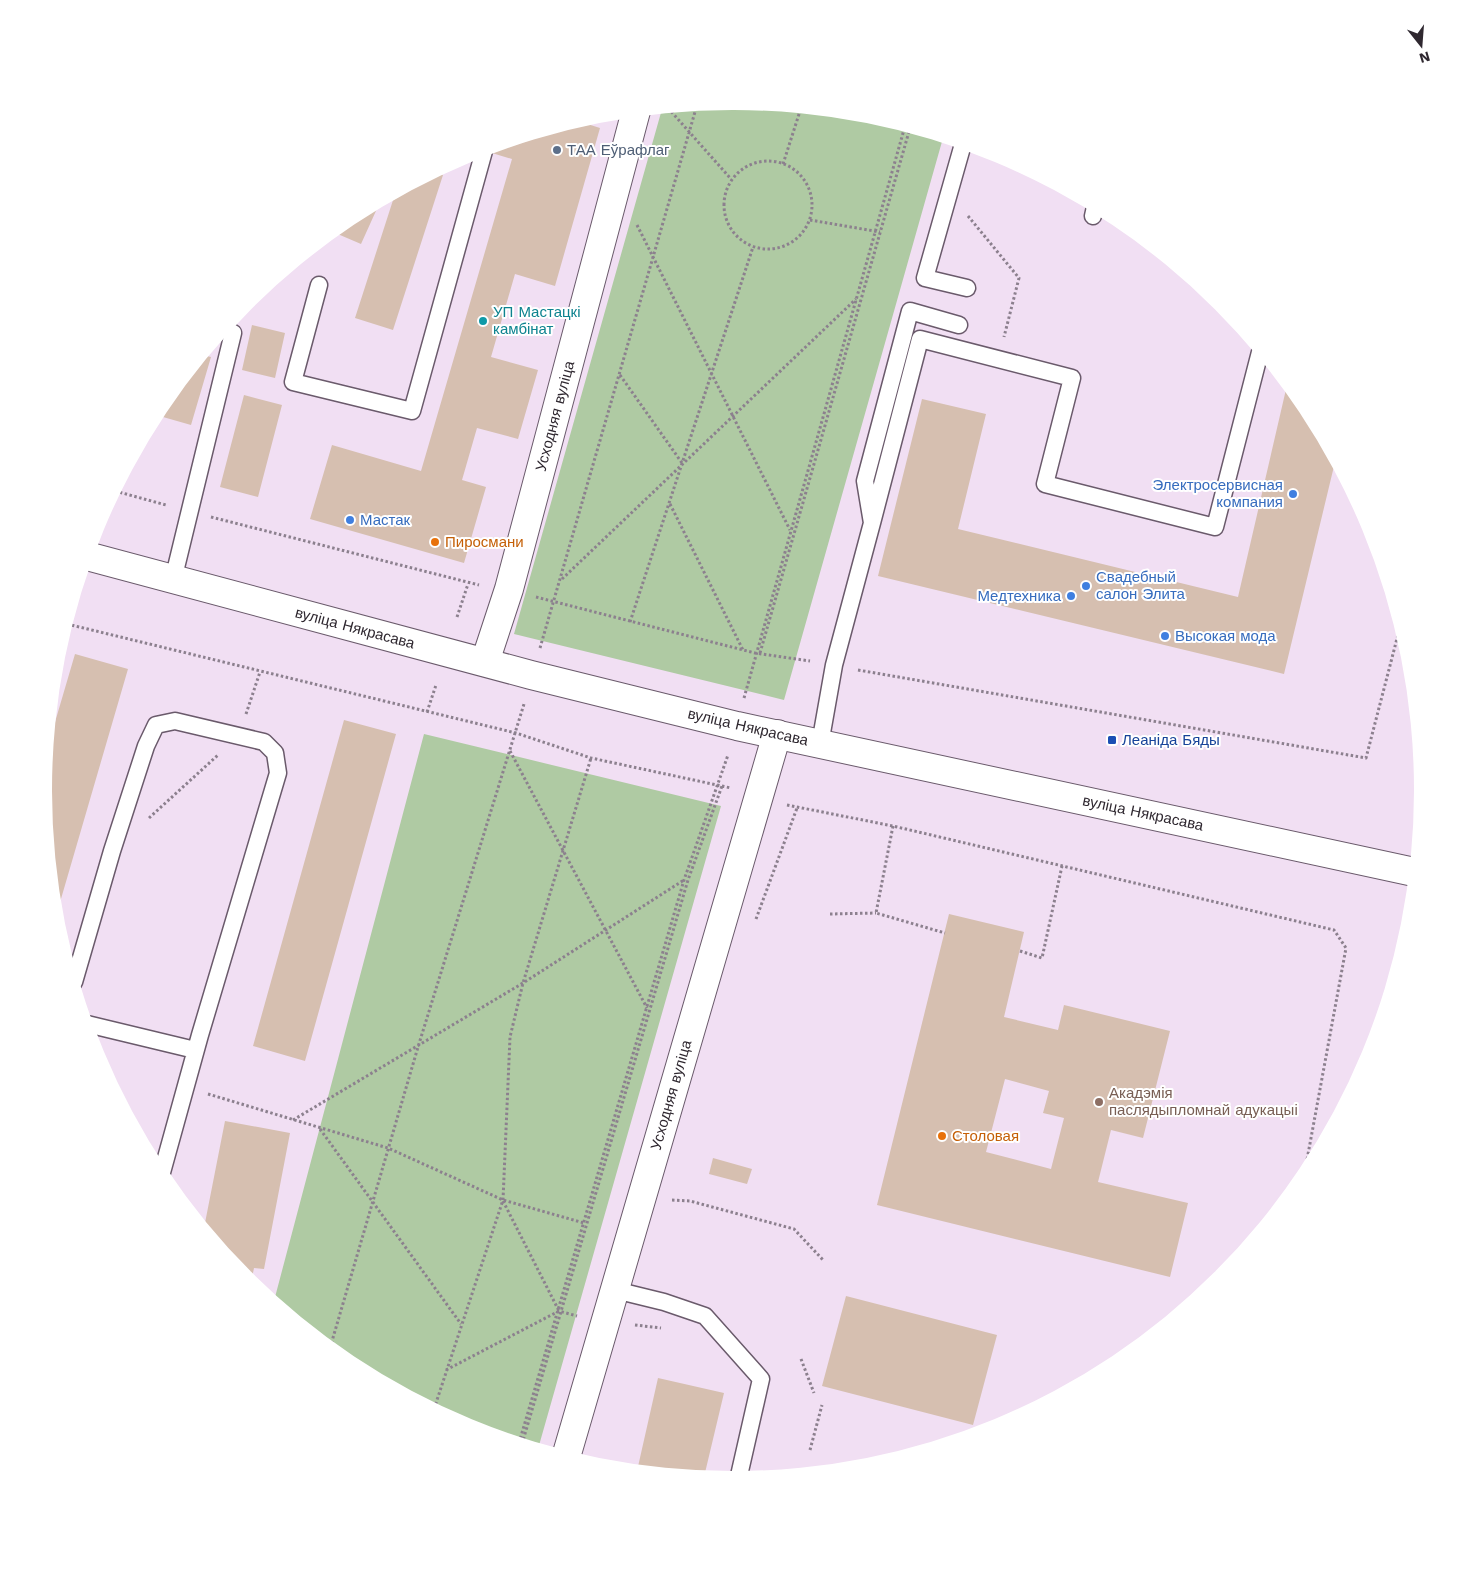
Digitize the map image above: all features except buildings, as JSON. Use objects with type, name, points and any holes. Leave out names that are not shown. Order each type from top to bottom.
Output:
[{"type":"main road","name":"Усходняя вуліца","points":[[485,662],[509,589],[634,118]]},
{"type":"main road","name":"вуліца Някрасава","points":[[94,558],[485,662],[777,734],[1409,871]]},
{"type":"main road","name":"Усходняя вуліца","points":[[568,1451],[777,734]]},
{"type":"lane","points":[[960,150],[926,278],[967,288]]},
{"type":"lane","points":[[319,285],[294,382],[412,411],[482,159]]},
{"type":"lane","points":[[872,523],[865,481],[910,311],[959,325]]},
{"type":"lane","points":[[173,580],[233,333],[231,332]]},
{"type":"lane","points":[[820,744],[834,665],[920,339],[1072,378],[1045,484],[1215,527],[1258,359]]},
{"type":"lane","points":[[77,971],[112,851],[146,746],[156,725],[175,721],[264,742],[275,753],[278,773],[195,1050],[164,1164]]},
{"type":"lane","points":[[95,1026],[195,1050]]},
{"type":"lane","points":[[615,1290],[664,1302],[705,1316],[761,1379],[740,1471]]},
{"type":"path","points":[[554,602],[695,112]]},
{"type":"path","points":[[673,113],[731,179]]},
{"type":"path","points":[[783,164],[799,114]]},
{"type":"path","points":[[758,653],[790,530],[903,133]]},
{"type":"path","points":[[758,653],[908,134]]},
{"type":"path","points":[[769,160],[795,170],[807,186],[812,206],[810,220],[803,232],[787,244],[767,249],[754,247],[741,241],[725,219],[723,206],[725,192],[731,179],[741,169],[754,163],[769,160]]},
{"type":"path","points":[[616,185],[790,530]]},
{"type":"path","points":[[967,214],[1019,278],[998,359]]},
{"type":"path","points":[[810,220],[880,232]]},
{"type":"path","points":[[630,622],[754,247]]},
{"type":"path","points":[[562,579],[856,298]]},
{"type":"path","points":[[620,375],[682,464]]},
{"type":"path","points":[[122,493],[468,584],[509,589],[743,650],[1366,758],[1396,642]]},
{"type":"path","points":[[670,503],[743,650]]},
{"type":"path","points":[[457,617],[468,584]]},
{"type":"path","points":[[74,626],[516,733],[591,758],[720,785],[797,808],[893,826],[1334,930],[1346,948],[1308,1154]]},
{"type":"path","points":[[112,851],[238,737],[260,672]]},
{"type":"path","points":[[427,712],[436,685]]},
{"type":"path","points":[[332,1341],[418,1047],[516,733]]},
{"type":"path","points":[[510,751],[647,1008]]},
{"type":"path","points":[[436,1403],[503,1200],[510,1037],[524,983],[591,758]]},
{"type":"path","points":[[523,1438],[684,880],[720,785]]},
{"type":"path","points":[[523,1438],[688,880],[720,785]]},
{"type":"path","points":[[876,913],[893,826]]},
{"type":"path","points":[[1020,951],[1042,958],[1062,866]]},
{"type":"path","points":[[292,1120],[524,983],[684,880]]},
{"type":"path","points":[[830,914],[876,913],[945,933]]},
{"type":"path","points":[[205,1103],[207,1093],[388,1148],[503,1200],[585,1223]]},
{"type":"path","points":[[320,1128],[461,1324]]},
{"type":"path","points":[[503,1200],[559,1312]]},
{"type":"path","points":[[669,1200],[690,1201],[794,1229],[824,1261]]},
{"type":"path","points":[[446,1370],[559,1312]]},
{"type":"path","points":[[801,1359],[814,1393]]},
{"type":"path","points":[[810,1450],[822,1405]]},
{"type":"green space","points":[[733,110],[822,116],[909,134],[941,144],[784,700],[514,634],[660,115]]},
{"type":"green space","points":[[424,734],[721,806],[540,1443],[473,1420],[393,1380],[355,1357],[319,1331],[276,1295]]},
{"type":"place","name":"ТАА Еўрафлаг","points":[[557,150]]},
{"type":"place","name":"УП Мастацкі камбінат","points":[[483,321]]},
{"type":"place","name":"Электросервисная компания","points":[[1293,494]]},
{"type":"place","name":"Мастак","points":[[350,520]]},
{"type":"place","name":"Пиросмани","points":[[435,542]]},
{"type":"place","name":"Свадебный салон Элита","points":[[1086,586]]},
{"type":"place","name":"Медтехника","points":[[1071,596]]},
{"type":"place","name":"Высокая мода","points":[[1165,636]]},
{"type":"place","name":"Леаніда Бяды","points":[[1112,740]]},
{"type":"place","name":"Акадэмія паслядыпломнай адукацыі","points":[[1099,1102]]},
{"type":"place","name":"Столовая","points":[[942,1136]]}]
